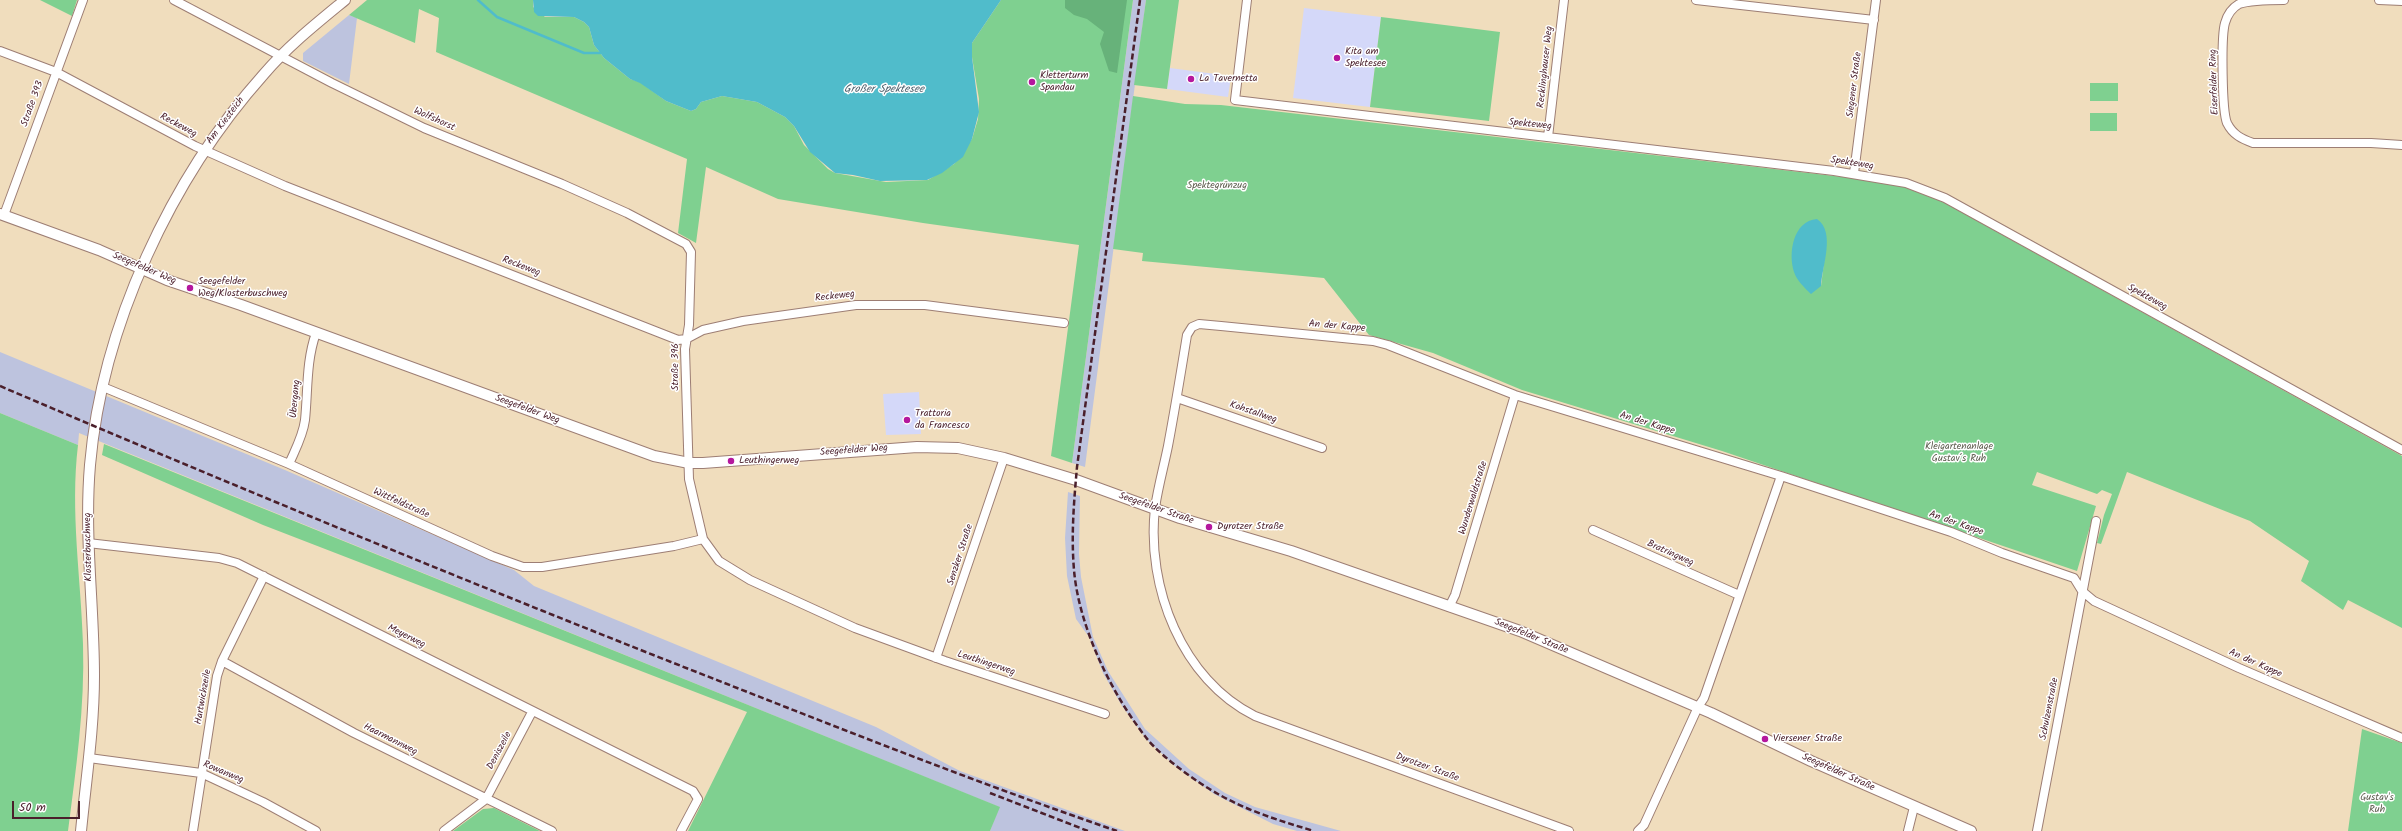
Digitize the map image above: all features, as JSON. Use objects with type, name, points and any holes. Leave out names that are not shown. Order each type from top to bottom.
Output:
[{"type":"street","name":"Straße 393","points":[[2,215],[83,0]]},
{"type":"street","name":"Wolfshorst","points":[[174,0],[280,57],[424,128],[562,184],[627,213],[690,247]]},
{"type":"street","name":"Am Kiesteich","points":[[141,269],[156,235],[182,186],[204,150],[250,90],[280,57],[345,0]]},
{"type":"street","name":"Spekteweg","points":[[1247,0],[1235,100],[1854,173],[1906,183],[1945,198],[2402,450]]},
{"type":"street","name":"Recklinghauser Weg","points":[[1548,137],[1564,0]]},
{"type":"street","points":[[1696,0],[1718,1],[1874,20]]},
{"type":"street","name":"Siegener Straße","points":[[1854,173],[1876,0]]},
{"type":"street","name":"Eiserfelder Ring","points":[[2284,0],[2245,1],[2232,10],[2227,17],[2224,31],[2224,109],[2230,129],[2240,138],[2253,143],[2371,143],[2402,145]]},
{"type":"street","points":[[2379,0],[2402,1]]},
{"type":"street","name":"Reckeweg","points":[[0,51],[56,72],[204,150],[285,186],[678,340],[686,340],[703,330],[743,321],[856,305],[925,305],[1064,323]]},
{"type":"street","name":"Seegefelder Weg","points":[[2,215],[99,250],[141,269],[654,456],[689,463],[928,446],[958,448],[1004,458],[1076,480]]},
{"type":"street","name":"Straße 396","points":[[689,463],[686,340],[689,325],[690,247]]},
{"type":"street","name":"Klosterbuschweg","points":[[81,831],[89,758],[94,674],[88,543],[90,468],[103,387],[110,360],[141,269]]},
{"type":"street","name":"An der Kappe","points":[[1192,327],[1199,324],[1373,341],[1515,394],[1781,476],[1951,532],[2002,553],[2074,578],[2082,591],[2094,601],[2196,649],[2402,738]]},
{"type":"street","name":"Dyrotzer Straße","points":[[1192,327],[1188,335],[1155,509],[1155,563],[1176,631],[1187,655],[1201,674],[1218,692],[1236,707],[1274,724],[1569,831]]},
{"type":"street","name":"Übergang","points":[[289,464],[299,443],[303,427],[308,372],[316,333]]},
{"type":"street","name":"Wittfeldstraße","points":[[103,387],[289,464],[492,556],[523,567],[542,567],[674,546],[703,539]]},
{"type":"street","name":"Wunderwaldstraße","points":[[1449,606],[1455,595],[1515,394]]},
{"type":"street","name":"Kohstallweg","points":[[1177,398],[1322,448]]},
{"type":"street","name":"Senzker Straße","points":[[936,658],[1004,458]]},
{"type":"street","name":"Leuthingerweg","points":[[689,463],[689,479],[703,539],[719,561],[750,580],[855,628],[936,658],[1105,714]]},
{"type":"street","points":[[1638,831],[1644,825],[1652,810],[1698,707],[1704,698],[1781,476]]},
{"type":"street","name":"Seegefelder Straße","points":[[1076,480],[1155,509],[1291,551],[1531,636],[1698,707],[1914,807],[1971,831]]},
{"type":"street","points":[[2082,591],[2096,521]]},
{"type":"street","name":"Bratringweg","points":[[1593,530],[1739,595]]},
{"type":"street","name":"Meyerweg","points":[[88,543],[219,558],[237,563],[264,576],[532,712],[693,791],[698,799],[681,831]]},
{"type":"street","name":"Hartwichzeile","points":[[192,831],[217,676],[222,660],[264,576]]},
{"type":"street","name":"Schulzenstraße","points":[[2037,831],[2082,591]]},
{"type":"street","name":"Haarmannweg","points":[[222,660],[354,733],[552,831]]},
{"type":"street","name":"Deniszeile","points":[[486,799],[532,712]]},
{"type":"street","name":"Rowanweg","points":[[89,758],[201,773],[263,802],[316,831]]},
{"type":"street","points":[[444,831],[486,799]]},
{"type":"street","points":[[1908,831],[1914,807]]},
{"type":"shaded area","points":[[1133,0],[1146,0],[1085,467],[1072,463]]},
{"type":"shaded area","name":"Kita am Spektesee","points":[[1304,8],[1381,17],[1370,107],[1293,98]]},
{"type":"shaded area","points":[[349,15],[357,18],[349,84],[303,61],[303,53]]},
{"type":"shaded area","points":[[1170,68],[1231,76],[1228,97],[1167,89]]},
{"type":"shaded area","points":[[0,352],[285,470],[514,570],[534,586],[876,727],[960,771],[1125,831],[990,831],[999,807],[79,433],[78,445],[0,413]]},
{"type":"shaded area","points":[[919,392],[921,434],[886,435],[883,394]]},
{"type":"shaded area","points":[[1068,492],[1080,496],[1079,554],[1081,577],[1093,637],[1108,671],[1145,729],[1189,769],[1225,793],[1255,807],[1341,831],[1297,831],[1273,824],[1214,794],[1175,766],[1147,740],[1122,706],[1103,673],[1089,637],[1076,619],[1067,576],[1065,538]]},
{"type":"green space","points":[[40,0],[77,0],[72,16]]},
{"type":"green space","points":[[367,0],[533,0],[533,7],[545,17],[574,17],[584,22],[589,27],[594,45],[604,58],[630,79],[640,82],[666,101],[691,111],[696,109],[701,102],[722,96],[757,102],[785,117],[794,126],[804,145],[828,169],[835,173],[886,182],[928,180],[954,164],[972,139],[978,119],[979,99],[972,57],[972,43],[1001,0],[1133,0],[1072,463],[1051,456],[1079,245],[923,223],[778,199],[706,167],[696,243],[678,233],[687,159],[436,52],[439,18],[419,9],[415,43],[349,15]]},
{"type":"green space","points":[[1065,0],[1127,0],[1117,73],[1109,71],[1100,44],[1104,32],[1087,19],[1074,15],[1065,8]]},
{"type":"green space","points":[[1146,0],[1179,0],[1167,89],[1134,85]]},
{"type":"green space","points":[[1381,17],[1500,32],[1489,121],[1370,107]]},
{"type":"green space","points":[[2090,83],[2118,83],[2118,101],[2090,101]]},
{"type":"green space","name":"Spektegrünzug","points":[[1133,96],[1185,104],[1221,105],[1843,177],[1904,187],[1943,202],[2402,456],[2402,628],[2348,600],[2343,610],[2301,581],[2309,561],[2250,521],[2127,472],[2101,544],[2097,543],[2104,515],[2112,494],[2102,490],[2097,494],[2037,472],[2032,485],[2096,506],[2077,571],[1722,451],[1522,390],[1433,353],[1369,335],[1324,278],[1142,261],[1143,253],[1113,249]],"holes":[[[1826,247],[1821,286],[1793,261]]]},
{"type":"green space","points":[[2090,113],[2117,113],[2117,131],[2090,131]]},
{"type":"green space","points":[[0,413],[78,445],[75,495],[82,619],[83,691],[68,831],[0,831]]},
{"type":"green space","points":[[104,444],[1000,807],[990,831],[688,831],[747,712],[263,525],[102,455]]},
{"type":"green space","name":"Gustav's Ruh","points":[[2362,729],[2402,743],[2402,831],[2348,831]]},
{"type":"green space","points":[[494,808],[540,831],[453,831],[483,809]]},
{"type":"water","name":"Großer Spektesee","points":[[533,0],[1001,0],[972,43],[972,57],[979,112],[972,139],[963,157],[942,173],[927,180],[880,181],[835,173],[810,152],[794,126],[785,117],[757,102],[722,96],[701,102],[696,109],[691,111],[666,101],[640,83],[630,79],[604,58],[594,45],[589,27],[584,22],[574,17],[538,16],[534,12]]},
{"type":"water","points":[[1817,219],[1823,225],[1826,232],[1827,241],[1821,286],[1811,294],[1795,275],[1792,264],[1792,247],[1794,239],[1802,225]]},
{"type":"waterway","points":[[478,0],[497,17],[584,53],[600,53]]},
{"type":"railway","points":[[1140,0],[1077,467],[1073,531],[1074,570],[1077,592],[1090,637],[1099,660],[1122,703],[1154,747],[1191,777],[1229,800],[1264,815],[1314,831]]},
{"type":"railway","points":[[0,386],[418,561],[893,749],[1004,791],[1117,831]]},
{"type":"railway","points":[[990,793],[1088,831]]},
{"type":"place","name":"Kita am Spektesee","points":[[1337,58]]},
{"type":"place","name":"La Tavernetta","points":[[1191,79]]},
{"type":"place","name":"Kletterturm Spandau","points":[[1032,82]]},
{"type":"place","name":"Seegefelder Weg/Klosterbuschweg","points":[[190,288]]},
{"type":"place","name":"Trattoria da Francesco","points":[[907,420]]},
{"type":"place","name":"Leuthingerweg","points":[[731,461]]},
{"type":"place","name":"Dyrotzer Straße","points":[[1209,527]]},
{"type":"place","name":"Viersener Straße","points":[[1765,739]]},
{"type":"park label","name":"Kleigartenanlage Gustav´s Ruh","points":[[1959,452]]}]
